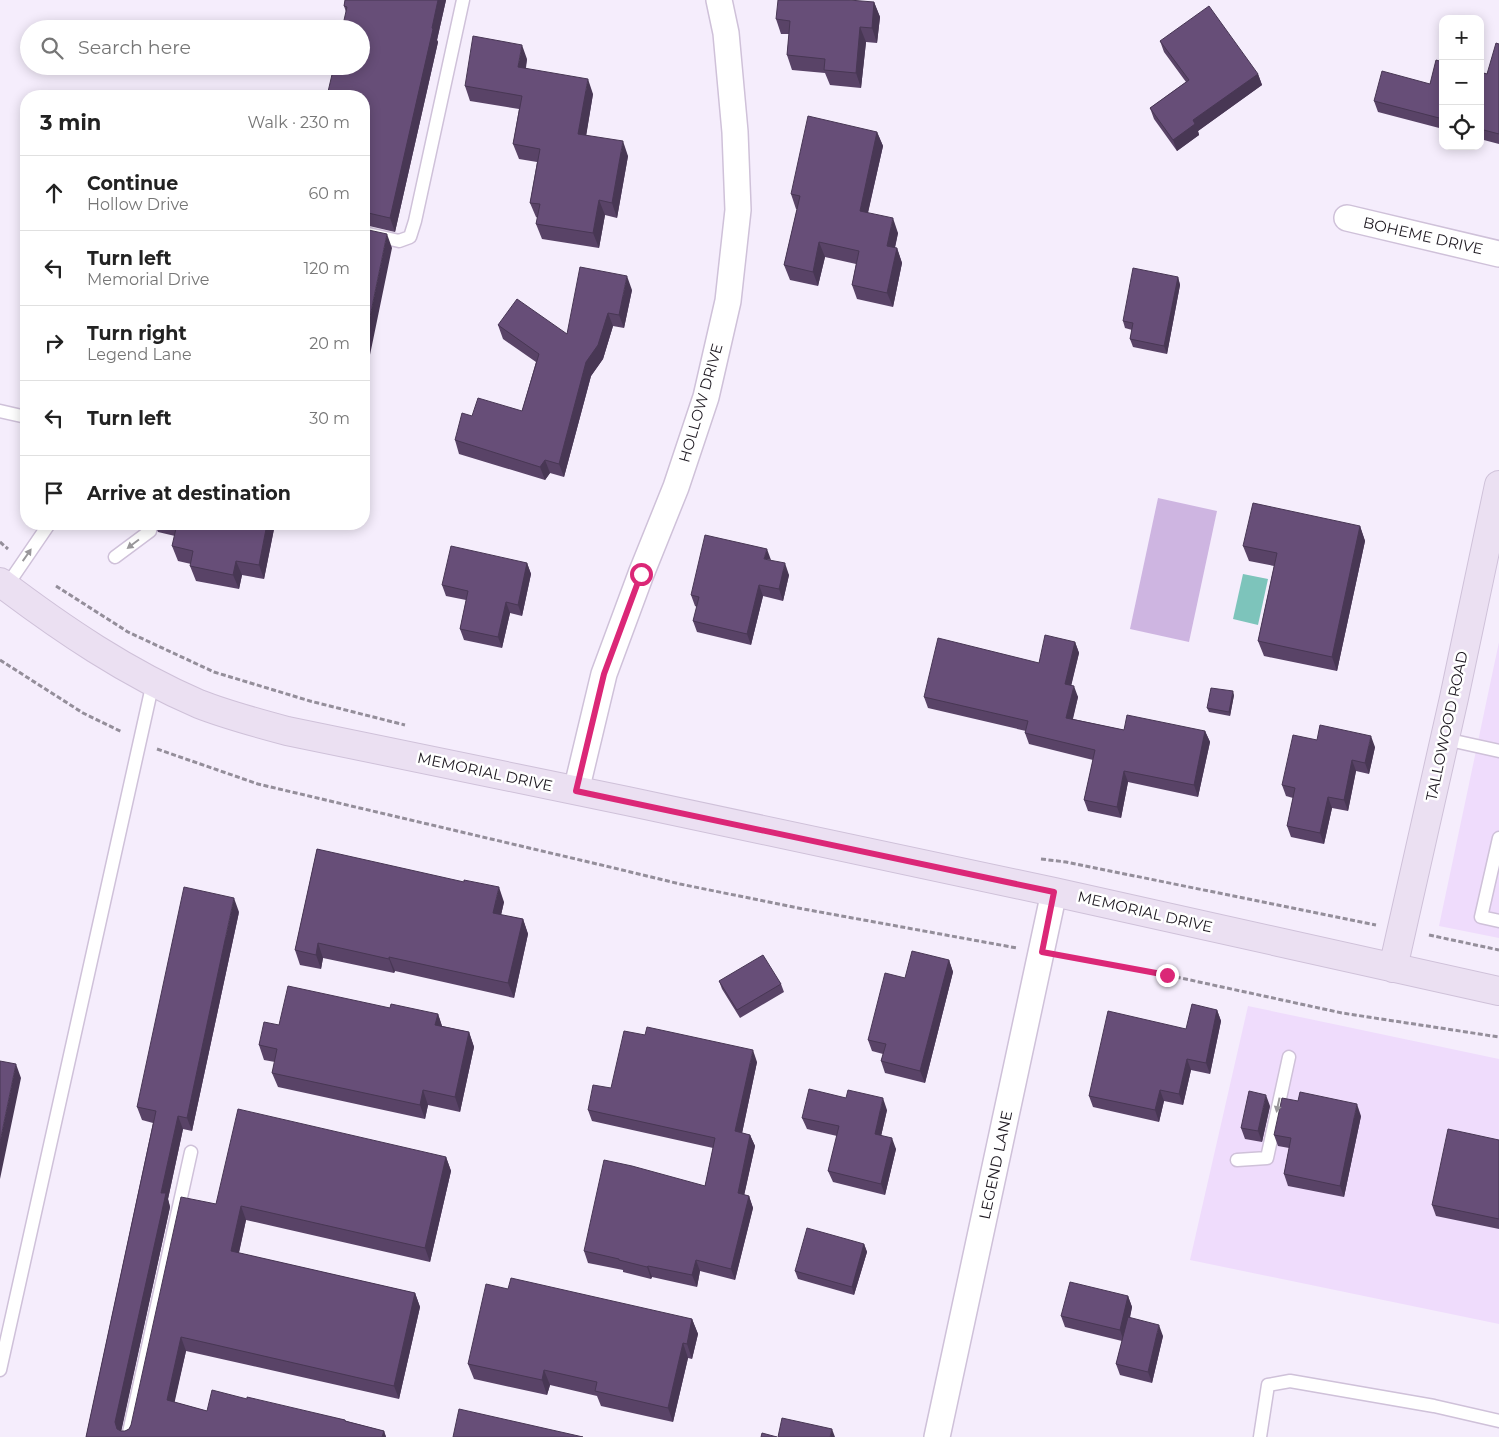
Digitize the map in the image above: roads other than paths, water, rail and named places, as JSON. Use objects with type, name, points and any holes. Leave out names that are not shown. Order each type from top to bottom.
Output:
[{"type":"main road","name":"TALLOWOOD ROAD","points":[[1393,968],[1494,526],[1499,485]]},
{"type":"main road","name":"MEMORIAL DRIVE","points":[[3,584],[89,646],[153,682],[200,704],[286,731],[1054,892],[1499,991]]},
{"type":"street","name":"HOLLOW DRIVE","points":[[576,791],[604,674],[676,487],[706,397],[728,301],[738,210],[736,132],[726,33],[719,0]]},
{"type":"street","name":"BOHEME DRIVE","points":[[1347,218],[1499,254]]},
{"type":"street","name":"LEGEND LANE","points":[[937,1437],[1054,892]]},
{"type":"lane","points":[[370,234],[399,241],[410,237],[463,0]]},
{"type":"lane","points":[[0,411],[20,416]]},
{"type":"lane","points":[[3,584],[23,561],[45,530]]},
{"type":"lane","points":[[115,557],[150,531]]},
{"type":"lane","points":[[0,1367],[153,682]]},
{"type":"lane","points":[[1445,739],[1499,751]]},
{"type":"lane","points":[[1499,838],[1481,917],[1499,921]]},
{"type":"lane","points":[[1237,1160],[1267,1158],[1289,1057]]},
{"type":"lane","points":[[128,1437],[191,1152]]},
{"type":"lane","points":[[1260,1437],[1268,1384],[1290,1381],[1434,1406],[1499,1421]]}]
